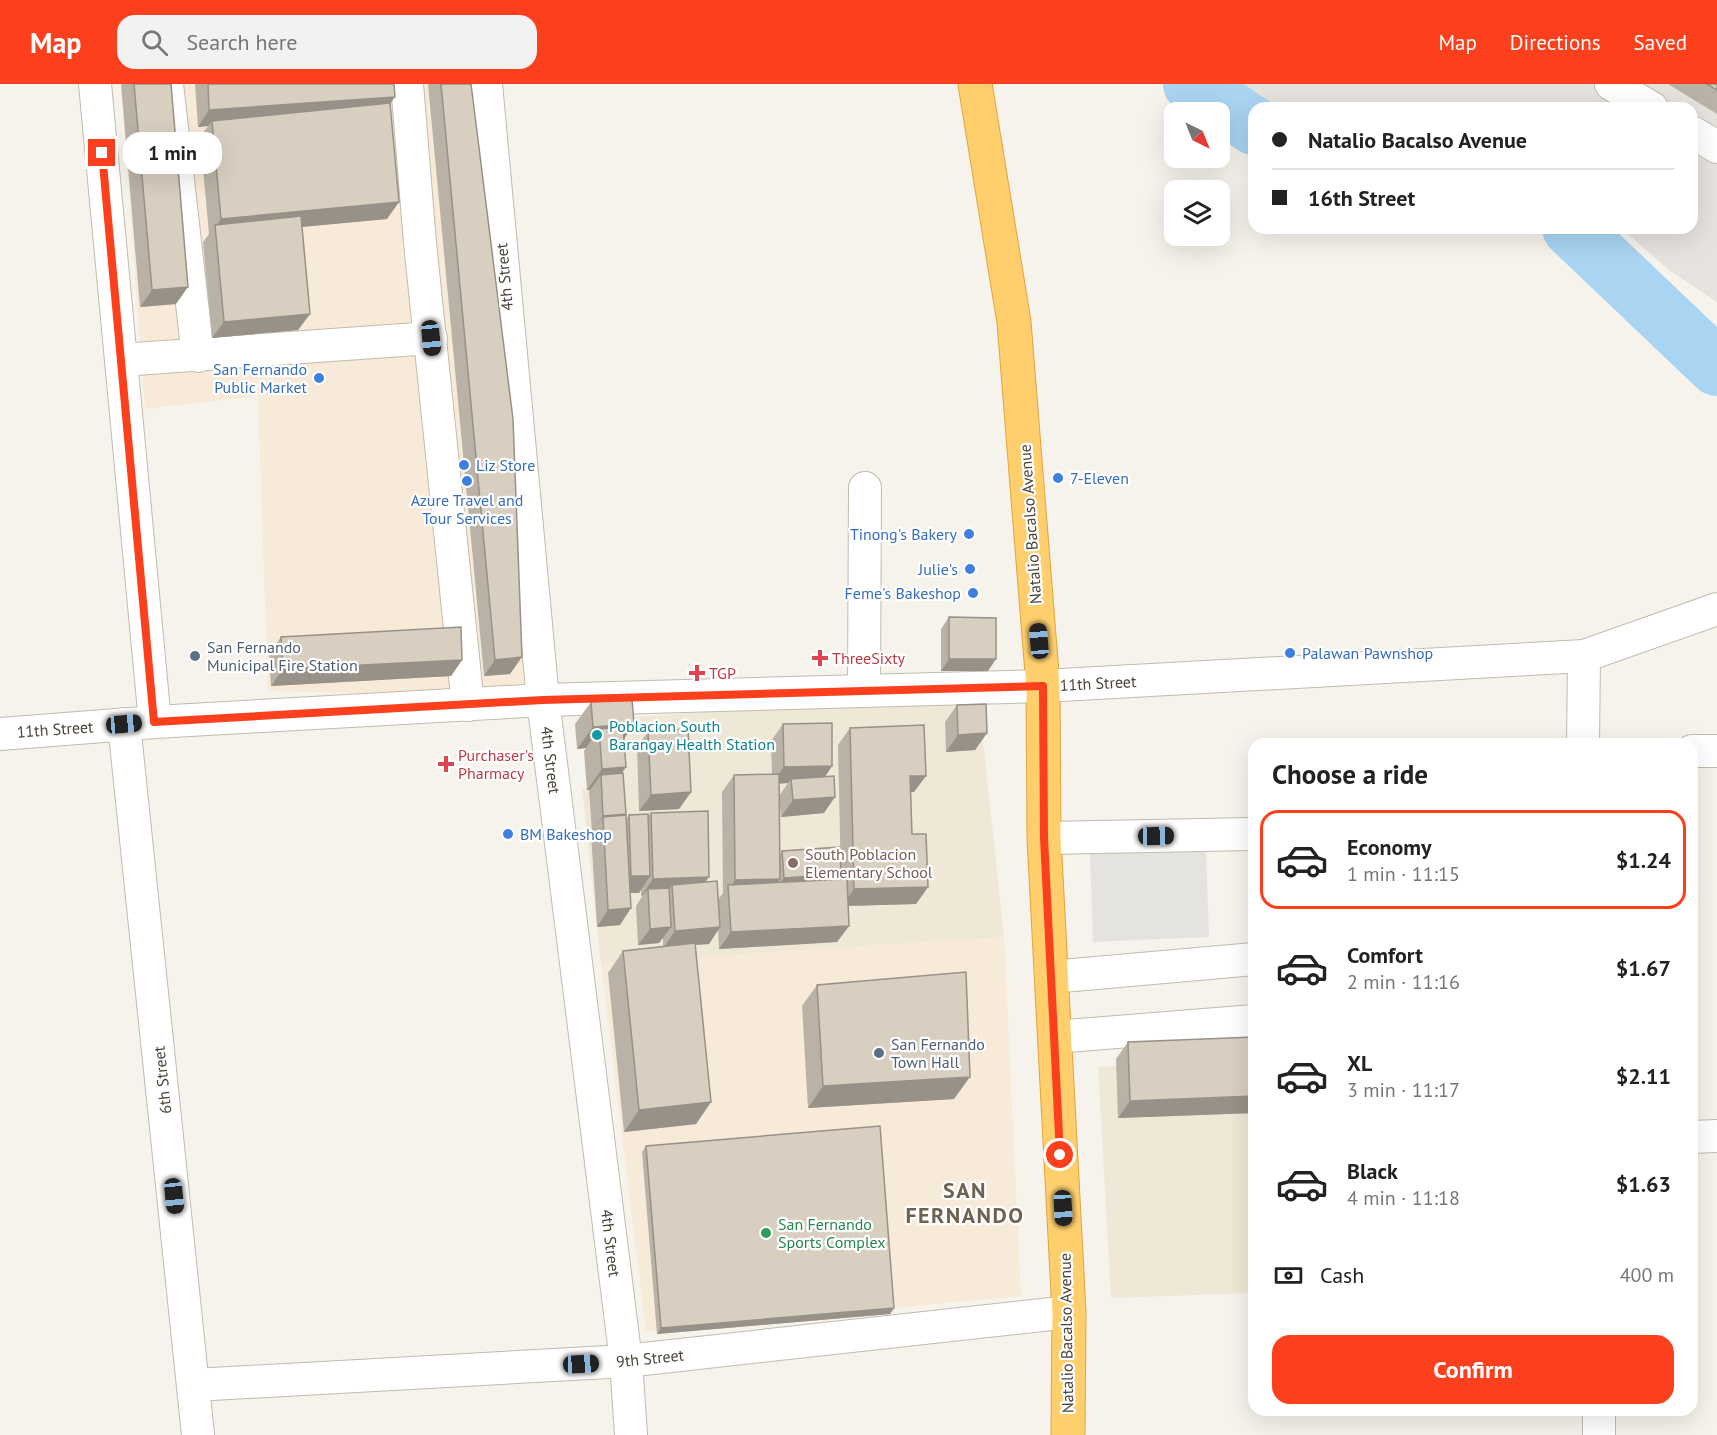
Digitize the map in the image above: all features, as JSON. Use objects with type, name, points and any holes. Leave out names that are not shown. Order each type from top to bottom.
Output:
[{"type":"highway","name":"Natalio Bacalso Avenue","points":[[975,84],[1014,322],[1043,686],[1044,838],[1069,1312],[1068,1435]]},
{"type":"street","name":"6th Street","points":[[95,84],[121,360],[140,723],[198,1435]]},
{"type":"street","points":[[167,84],[198,356]]},
{"type":"street","points":[[407,84],[468,705]]},
{"type":"street","name":"4th Street","points":[[486,84],[543,700],[626,1361],[631,1435]]},
{"type":"street","points":[[1611,84],[1642,102]]},
{"type":"street","points":[[1698,136],[1717,147]]},
{"type":"street","points":[[121,360],[431,338]]},
{"type":"street","points":[[864,691],[865,488]]},
{"type":"street","name":"11th Street","points":[[0,734],[140,723],[543,700],[1043,686],[1584,656],[1717,609]]},
{"type":"street","points":[[1583,738],[1584,656]]},
{"type":"street","points":[[1698,750],[1717,751]]},
{"type":"street","points":[[1044,838],[1248,834]]},
{"type":"street","points":[[1051,977],[1248,960]]},
{"type":"street","points":[[1054,1037],[1248,1021]]},
{"type":"street","points":[[1698,1137],[1717,1136]]},
{"type":"street","name":"9th Street","points":[[194,1385],[626,1361],[1069,1312]]},
{"type":"street","points":[[1599,1416],[1599,1435]]},
{"type":"shaded area","name":"San Fernando Public Market","points":[[121,84],[469,84],[526,696],[268,691],[258,396],[145,409]]},
{"type":"shaded area","points":[[1218,84],[1717,84],[1717,302],[1669,270],[1628,234],[1698,234],[1698,102],[1254,102]]},
{"type":"shaded area","name":"South Poblacion Elementary School","points":[[978,693],[1004,937],[601,963],[582,788],[623,784],[620,718]]},
{"type":"shaded area","points":[[1206,849],[1209,937],[1093,942],[1090,854]]},
{"type":"shaded area","points":[[1004,937],[1021,1296],[646,1331],[601,963]]},
{"type":"shaded area","points":[[1248,1058],[1248,1293],[1111,1298],[1098,1067]]},
{"type":"building","points":[[134,84],[171,84],[188,287],[152,290]]},
{"type":"building","points":[[208,84],[394,84],[395,97],[209,110]]},
{"type":"building","points":[[441,84],[471,84],[513,419],[522,657],[495,660]]},
{"type":"building","points":[[1707,84],[1717,84],[1717,90]]},
{"type":"building","points":[[390,103],[399,202],[221,219],[212,121]]},
{"type":"building","points":[[301,216],[310,314],[224,322],[215,225]]},
{"type":"building","points":[[949,617],[996,618],[996,659],[949,659]]},
{"type":"building","points":[[461,627],[462,660],[283,669],[281,637]]},
{"type":"building","points":[[632,699],[634,724],[593,727],[591,702]]},
{"type":"building","points":[[986,704],[987,733],[958,735],[957,705]]},
{"type":"building","points":[[832,723],[832,766],[784,767],[783,724]]},
{"type":"building","points":[[924,725],[926,776],[910,776],[912,834],[926,834],[928,887],[854,889],[850,728]]},
{"type":"building","points":[[623,727],[626,767],[602,769],[599,729]]},
{"type":"building","points":[[688,729],[691,792],[651,795],[648,731]]},
{"type":"building","points":[[623,773],[626,814],[603,816],[601,775]]},
{"type":"building","points":[[779,774],[780,879],[735,880],[734,775]]},
{"type":"building","points":[[834,776],[835,797],[793,800],[791,779]]},
{"type":"building","points":[[708,811],[709,877],[653,879],[651,813]]},
{"type":"building","points":[[648,814],[650,876],[631,876],[629,815]]},
{"type":"building","points":[[626,815],[631,908],[608,910],[603,817]]},
{"type":"building","points":[[840,847],[841,874],[784,878],[782,851]]},
{"type":"building","points":[[847,879],[849,926],[731,932],[728,885]]},
{"type":"building","points":[[717,881],[720,927],[675,931],[672,885]]},
{"type":"building","points":[[669,888],[671,927],[650,929],[648,889]]},
{"type":"building","points":[[695,943],[711,1102],[639,1110],[623,951]]},
{"type":"building","name":"San Fernando Town Hall","points":[[966,972],[970,1077],[823,1086],[817,985]]},
{"type":"building","points":[[1248,1037],[1248,1096],[1130,1101],[1128,1042]]},
{"type":"building","name":"San Fernando Sports Complex","points":[[880,1126],[894,1308],[661,1328],[646,1146]]},
{"type":"waterway","points":[[1192,84],[1248,122]]},
{"type":"waterway","points":[[1577,234],[1717,367]]},
{"type":"place","name":"San Fernando Public Market","points":[[319,378]]},
{"type":"place","name":"Liz Store","points":[[464,465]]},
{"type":"place","name":"7-Eleven","points":[[1058,478]]},
{"type":"place","name":"Azure Travel and Tour Services","points":[[467,481]]},
{"type":"place","name":"Tinong's Bakery","points":[[969,534]]},
{"type":"place","name":"Julie's","points":[[970,569]]},
{"type":"place","name":"Feme's Bakeshop","points":[[973,593]]},
{"type":"place","name":"Palawan Pawnshop","points":[[1290,653]]},
{"type":"place","name":"San Fernando Municipal Fire Station","points":[[195,656]]},
{"type":"place","name":"ThreeSixty","points":[[820,658]]},
{"type":"place","name":"TGP","points":[[697,673]]},
{"type":"place","name":"Poblacion South Barangay Health Station","points":[[597,735]]},
{"type":"place","name":"Purchaser's Pharmacy","points":[[446,764]]},
{"type":"place","name":"BM Bakeshop","points":[[508,834]]},
{"type":"place","name":"South Poblacion Elementary School","points":[[793,863]]},
{"type":"place","name":"San Fernando Town Hall","points":[[879,1053]]},
{"type":"place","name":"San Fernando Sports Complex","points":[[766,1233]]},
{"type":"district","name":"SAN FERNANDO","points":[[965,1202]]},
{"type":"route","points":[[102,153],[154,722],[543,700],[1043,686],[1044,838],[1060,1155]]}]
